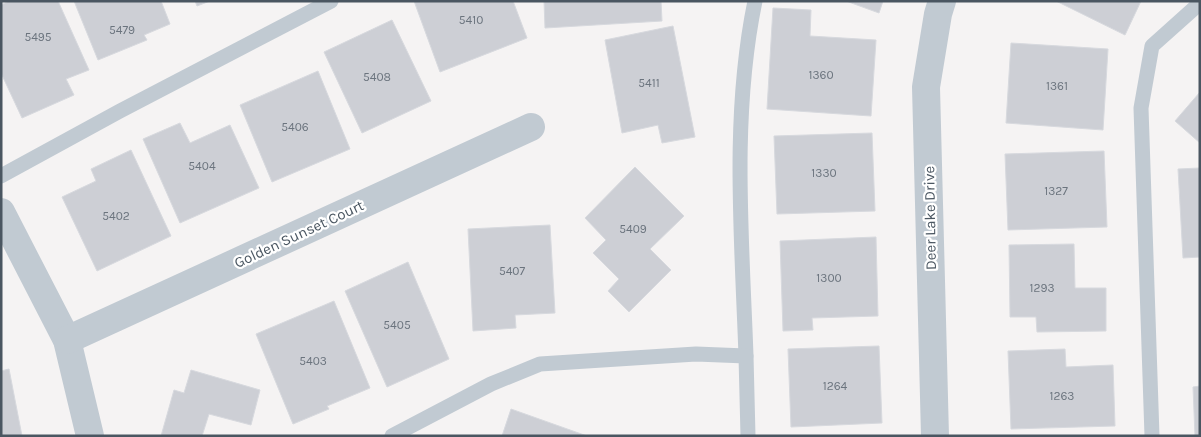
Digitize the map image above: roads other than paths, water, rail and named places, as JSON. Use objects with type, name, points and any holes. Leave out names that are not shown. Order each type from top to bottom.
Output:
[{"type":"street","name":"Deer Lake Drive","points":[[935,436],[926,88],[938,14],[942,1]]},
{"type":"street","name":"Golden Sunset Court","points":[[67,340],[531,127]]},
{"type":"street","points":[[1,212],[67,340],[90,436]]},
{"type":"lane","points":[[1,176],[120,111],[331,1]]},
{"type":"lane","points":[[748,436],[740,162],[748,38],[755,1]]},
{"type":"lane","points":[[1152,436],[1141,108],[1152,46],[1200,3]]},
{"type":"lane","points":[[392,436],[491,384],[540,364],[696,354],[746,356]]}]
